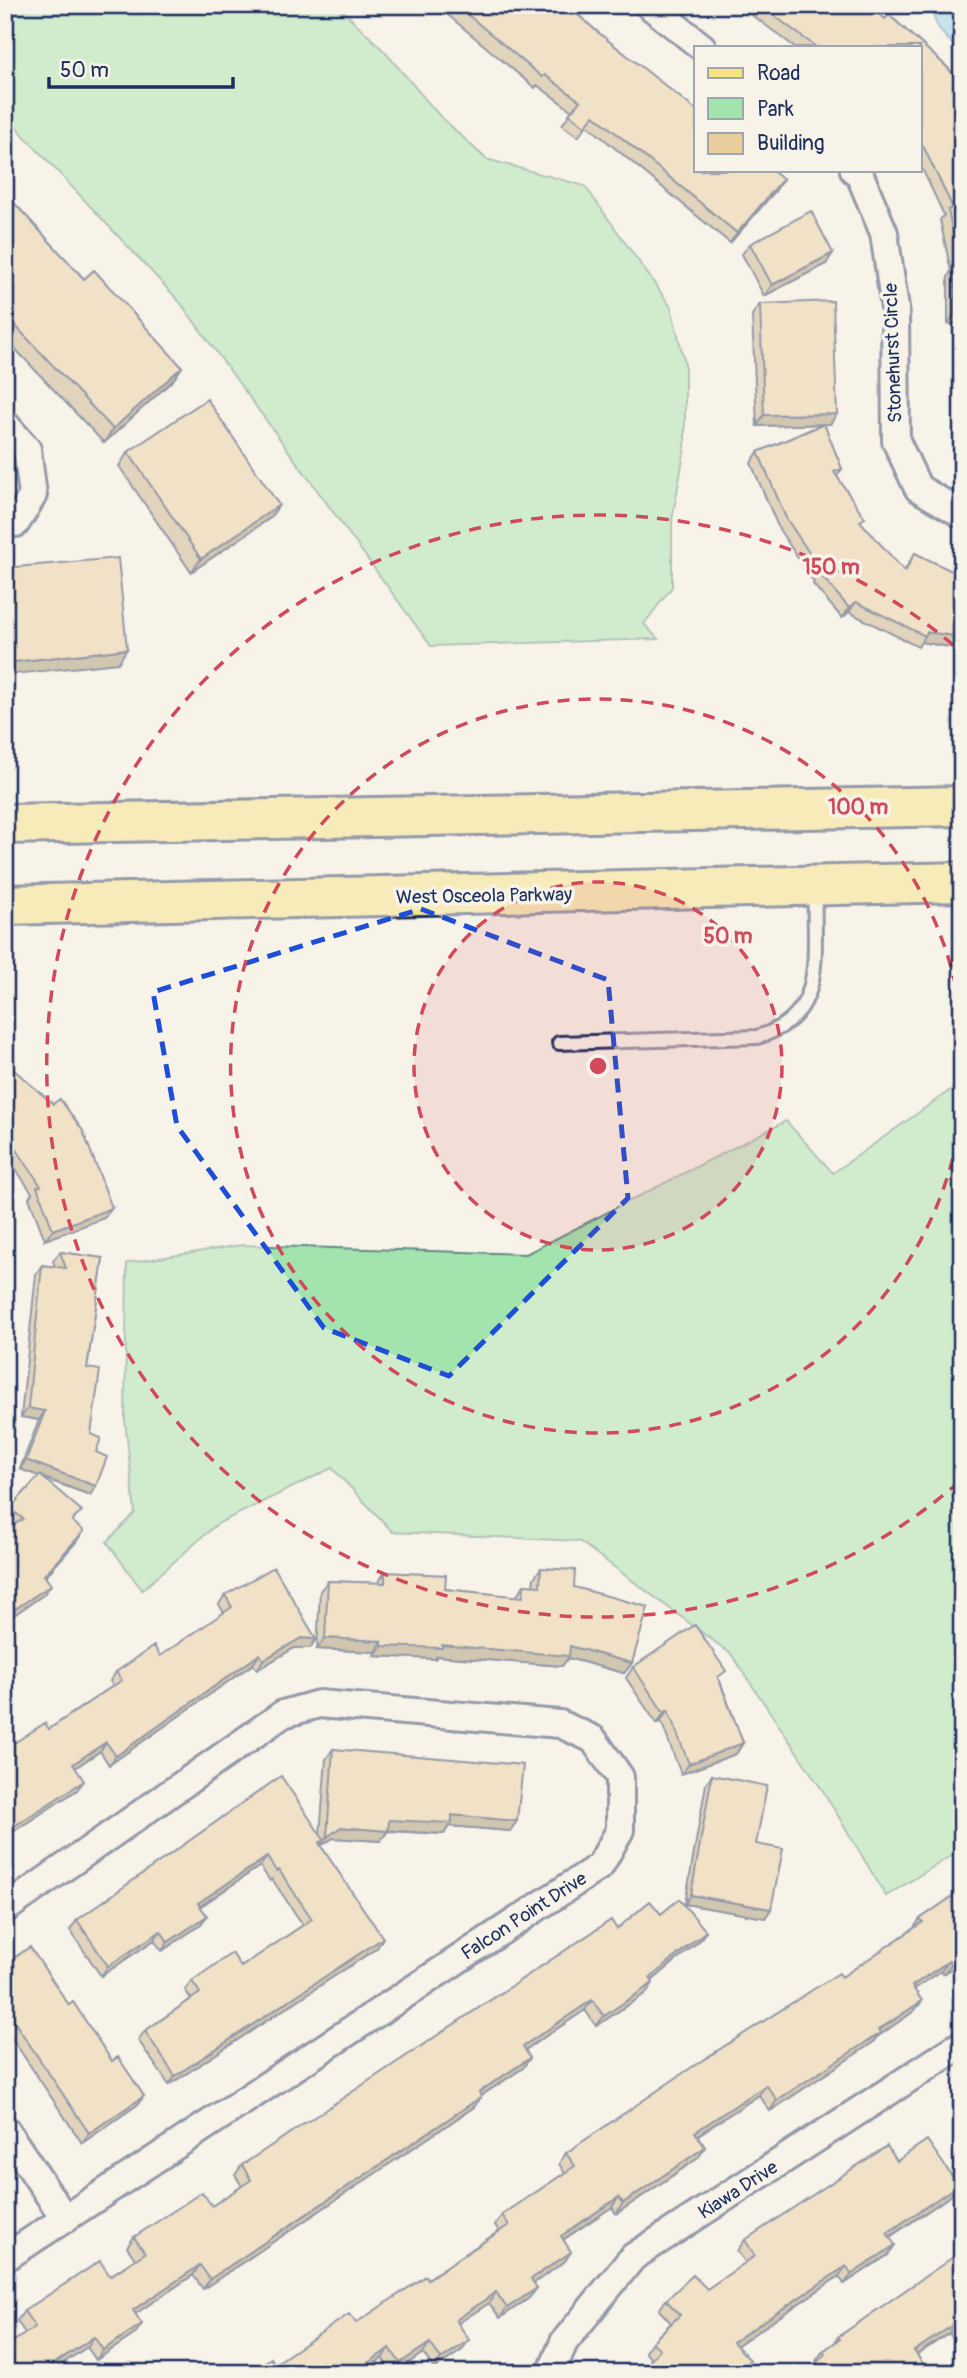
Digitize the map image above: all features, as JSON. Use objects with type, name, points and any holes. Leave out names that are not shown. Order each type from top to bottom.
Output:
[{"type":"main road","points":[[5,824],[962,806]]},
{"type":"main road","name":"West Osceola Parkway","points":[[5,905],[962,882]]},
{"type":"street","points":[[649,5],[679,14],[701,46]]},
{"type":"street","name":"Stonehurst Circle","points":[[857,172],[884,233],[895,308],[896,441],[918,488],[962,513]]},
{"type":"street","points":[[5,424],[27,449],[33,495],[16,523],[5,523]]},
{"type":"street","name":"Falcon Point Drive","points":[[5,1909],[283,1714],[319,1704],[560,1724],[593,1739],[620,1777],[620,1830],[600,1866],[5,2258]]},
{"type":"street","name":"Kiawa Drive","points":[[551,2373],[564,2342],[633,2257],[962,2044]]},
{"type":"street","points":[[5,2129],[65,2219]]},
{"type":"lane","points":[[559,1043],[757,1038],[784,1028],[804,1008],[811,991],[815,886]]},
{"type":"highlighted area","points":[[421,909],[608,980],[628,1198],[449,1376],[324,1328],[177,1126],[153,992]]},
{"type":"green space","points":[[5,5],[337,5],[385,52],[438,114],[486,159],[585,186],[671,307],[685,364],[685,448],[672,520],[672,587],[644,624],[658,639],[431,646],[179,301],[14,125],[5,54]]},
{"type":"green space","points":[[962,1082],[962,1849],[886,1896],[825,1794],[731,1654],[579,1541],[393,1532],[332,1468],[217,1524],[142,1590],[107,1542],[135,1513],[125,1420],[127,1263],[242,1245],[526,1254],[786,1121],[833,1173]]},
{"type":"water","points":[[933,5],[962,5],[962,53],[937,26]]},
{"type":"building","points":[[456,5],[567,5],[694,108],[694,172],[774,172],[783,179],[737,233],[594,115],[585,126],[569,114],[580,101],[545,75],[542,77]]},
{"type":"building","points":[[760,5],[868,5],[885,19],[889,15],[948,68],[962,85],[962,313],[955,313],[955,267],[960,267],[948,210],[953,208],[922,145],[922,46],[815,46]]},
{"type":"building","points":[[5,193],[84,279],[94,270],[182,367],[113,429],[11,321],[5,326]]},
{"type":"building","points":[[811,211],[833,253],[772,285],[750,244]]},
{"type":"building","points":[[833,301],[837,414],[764,415],[760,304]]},
{"type":"building","points":[[207,399],[279,505],[201,559],[128,452]]},
{"type":"building","points":[[824,424],[842,469],[834,472],[865,518],[860,521],[905,572],[915,553],[962,576],[962,637],[927,632],[925,636],[856,602],[849,608],[820,574],[822,572],[786,518],[758,452]]},
{"type":"building","points":[[118,558],[127,649],[5,663],[5,568]]},
{"type":"building","points":[[5,1062],[53,1104],[60,1099],[83,1131],[112,1208],[53,1230],[37,1187],[41,1186],[5,1132]]},
{"type":"building","points":[[60,1252],[103,1258],[87,1368],[100,1370],[91,1434],[101,1438],[96,1452],[107,1457],[96,1486],[26,1460],[45,1411],[28,1408],[42,1265],[66,1268]]},
{"type":"building","points":[[40,1475],[82,1511],[72,1521],[84,1531],[44,1575],[51,1585],[15,1609],[5,1595],[5,1531],[23,1519],[10,1508]]},
{"type":"building","points":[[274,1567],[316,1639],[301,1638],[263,1660],[260,1654],[116,1756],[106,1742],[73,1764],[84,1781],[5,1832],[5,1765],[12,1760],[5,1749],[45,1723],[49,1729],[122,1680],[116,1672],[154,1646],[160,1656],[232,1607],[225,1595]]},
{"type":"building","points":[[541,1568],[575,1570],[574,1587],[648,1607],[632,1663],[570,1646],[569,1656],[442,1645],[442,1648],[382,1646],[382,1641],[325,1638],[328,1581],[385,1583],[385,1572],[446,1575],[445,1589],[523,1597],[524,1585],[540,1586]]},
{"type":"building","points":[[695,1625],[726,1671],[718,1677],[743,1743],[689,1764],[668,1710],[664,1713],[633,1667]]},
{"type":"building","points":[[333,1749],[523,1765],[517,1821],[452,1815],[452,1823],[389,1820],[388,1831],[341,1827],[327,1837]]},
{"type":"building","points":[[712,1775],[767,1786],[756,1844],[783,1849],[771,1909],[691,1895]]},
{"type":"building","points":[[281,1776],[324,1840],[319,1843],[383,1938],[175,2076],[145,2031],[200,1993],[192,1981],[232,1953],[241,1967],[312,1919],[267,1857],[198,1903],[207,1916],[168,1942],[161,1931],[108,1966],[77,1920]]},
{"type":"building","points":[[962,1890],[962,1956],[951,1964],[949,1961],[912,1986],[922,2001],[878,2030],[880,2033],[777,2100],[766,2085],[695,2132],[705,2147],[623,2203],[619,2197],[561,2236],[571,2252],[531,2279],[537,2288],[507,2308],[496,2292],[456,2320],[469,2340],[441,2359],[430,2343],[400,2363],[390,2348],[353,2373],[250,2373],[271,2358],[275,2364],[349,2314],[356,2323],[509,2225],[502,2215],[575,2166],[566,2153],[695,2065],[839,1973],[842,1977],[923,1922],[920,1919]]},
{"type":"building","points":[[679,1899],[706,1931],[650,1978],[653,1983],[604,2016],[592,2000],[523,2046],[530,2058],[479,2092],[481,2097],[210,2279],[200,2265],[133,2310],[142,2324],[103,2350],[94,2337],[40,2373],[5,2373],[5,2347],[35,2327],[24,2311],[100,2261],[110,2276],[145,2253],[134,2237],[202,2192],[212,2206],[251,2180],[242,2165],[611,1920],[617,1929],[650,1901],[661,1914]]},
{"type":"building","points":[[30,1947],[69,2005],[73,2002],[112,2061],[118,2057],[144,2096],[89,2133],[5,2008],[5,1964]]},
{"type":"building","points":[[927,2140],[958,2185],[887,2233],[895,2245],[852,2274],[846,2266],[733,2342],[750,2360],[736,2373],[640,2373],[660,2349],[652,2342],[680,2315],[666,2300],[693,2275],[707,2289],[755,2256],[745,2240],[887,2146],[897,2161]]},
{"type":"building","points":[[956,2255],[962,2263],[962,2331],[956,2323],[914,2351],[926,2368],[920,2373],[807,2373],[825,2354],[823,2351],[840,2339],[838,2337]]}]
